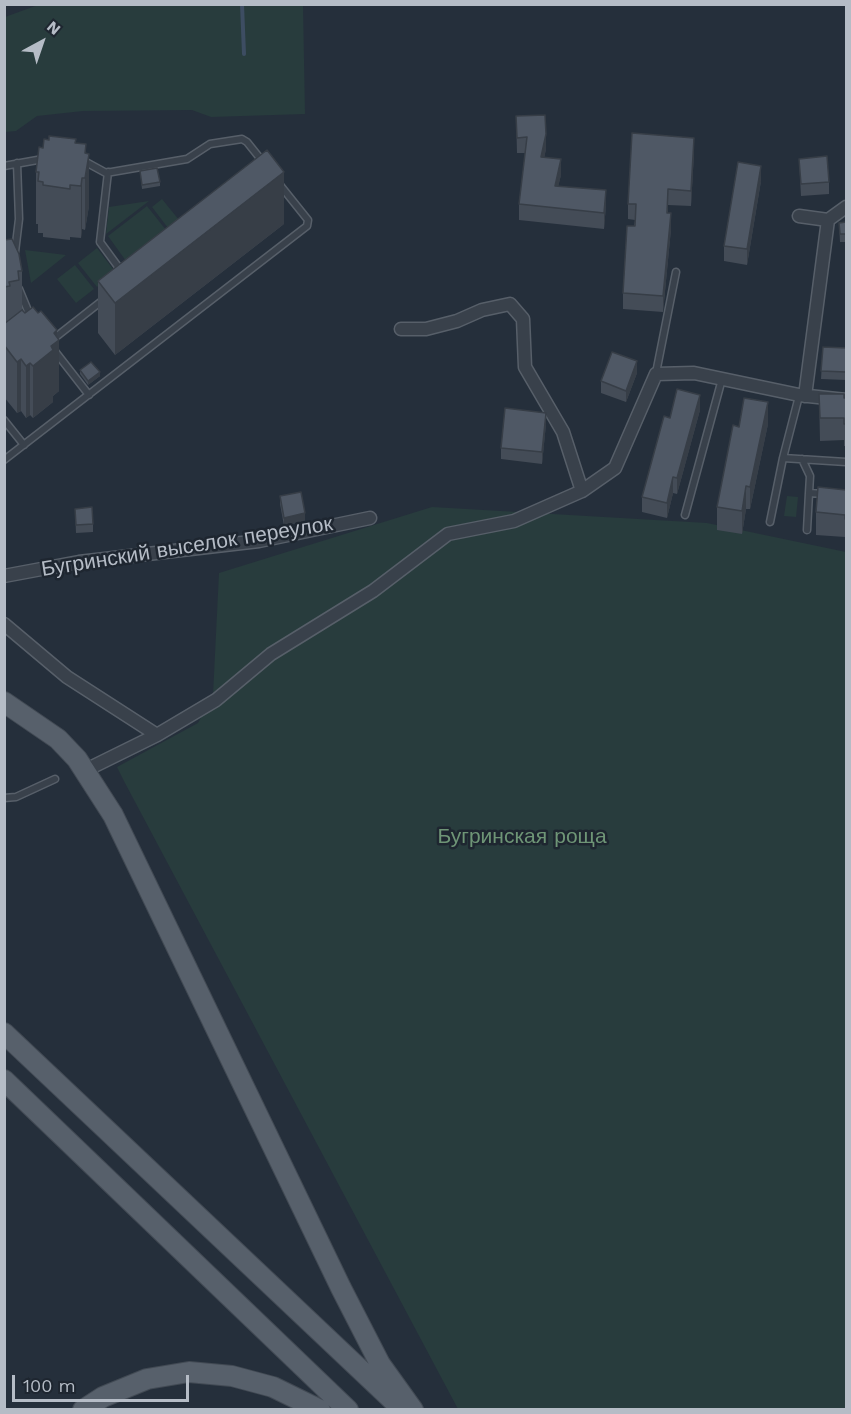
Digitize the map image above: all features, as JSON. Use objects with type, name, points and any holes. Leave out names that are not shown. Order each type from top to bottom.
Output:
[{"type":"main road","points":[[4,702],[58,739],[86,770],[113,815],[341,1288],[380,1364],[413,1410]]},
{"type":"main road","points":[[4,1033],[403,1410]]},
{"type":"main road","points":[[4,1080],[348,1410]]},
{"type":"main road","points":[[83,1410],[104,1397],[147,1379],[189,1372],[232,1376],[273,1387],[320,1410]]},
{"type":"street","points":[[799,216],[828,220],[846,207]]},
{"type":"street","points":[[802,395],[828,220]]},
{"type":"street","points":[[401,329],[426,329],[457,321],[482,310],[510,304],[523,319],[525,367],[563,432],[582,490]]},
{"type":"street","points":[[86,770],[157,735],[216,700],[271,654],[372,591],[448,534],[514,521],[582,490],[615,468],[656,374],[679,372],[802,395],[846,400]]},
{"type":"street","name":"Бугринский выселок переулок","points":[[4,576],[79,562],[259,541],[370,518]]},
{"type":"street","points":[[4,624],[67,677],[157,735]]},
{"type":"lane","points":[[79,157],[97,170],[108,172],[187,159],[210,144],[242,139],[270,171]]},
{"type":"lane","points":[[4,166],[48,158]]},
{"type":"lane","points":[[15,256],[19,219],[17,163]]},
{"type":"lane","points":[[108,172],[100,243],[129,280]]},
{"type":"lane","points":[[4,460],[307,226],[308,220],[277,180]]},
{"type":"lane","points":[[656,374],[676,272]]},
{"type":"lane","points":[[16,281],[32,322]]},
{"type":"lane","points":[[89,395],[46,340],[112,293]]},
{"type":"lane","points":[[685,515],[722,379]]},
{"type":"lane","points":[[770,522],[783,458],[802,395]]},
{"type":"lane","points":[[4,420],[24,445]]},
{"type":"lane","points":[[783,458],[846,462]]},
{"type":"lane","points":[[802,459],[810,476],[807,530]]},
{"type":"lane","points":[[809,493],[837,495]]},
{"type":"lane","points":[[4,798],[16,796],[54,779]]},
{"type":"green space","points":[[38,5],[303,5],[305,114],[211,117],[192,110],[83,111],[37,116],[16,131],[5,132],[5,17]]},
{"type":"green space","points":[[162,199],[179,220],[168,228],[152,207]]},
{"type":"green space","points":[[149,201],[106,234],[109,207]]},
{"type":"green space","points":[[147,206],[166,230],[126,261],[108,236]]},
{"type":"green space","points":[[97,248],[116,273],[97,287],[78,263]]},
{"type":"green space","points":[[25,250],[66,255],[31,283]]},
{"type":"green space","points":[[75,265],[94,289],[76,303],[57,279]]},
{"type":"green space","points":[[787,496],[798,497],[796,517],[784,516]]},
{"type":"green space","name":"Бугринская роща","points":[[432,507],[707,523],[846,552],[846,1409],[458,1409],[117,767],[198,723],[213,695],[219,573]]},
{"type":"building","points":[[545,115],[546,134],[541,157],[561,159],[555,186],[606,190],[604,213],[519,204],[527,137],[517,138],[516,116]]},
{"type":"building","points":[[632,133],[694,138],[691,191],[668,189],[667,213],[671,213],[663,296],[623,293],[627,226],[635,226],[636,204],[628,204]]},
{"type":"building","points":[[49,136],[76,139],[75,143],[86,144],[85,153],[89,154],[85,178],[82,178],[81,186],[70,185],[70,189],[43,185],[43,182],[38,181],[39,172],[36,172],[39,147],[43,148],[44,139],[49,140]]},
{"type":"building","points":[[267,150],[284,172],[115,303],[98,281]]},
{"type":"building","points":[[827,156],[829,182],[801,184],[799,159]]},
{"type":"building","points":[[738,162],[761,166],[747,249],[724,246]]},
{"type":"building","points":[[157,168],[160,182],[142,185],[140,171]]},
{"type":"building","points":[[846,222],[846,234],[840,234],[839,223]]},
{"type":"building","points":[[12,239],[19,254],[22,271],[18,271],[19,280],[9,282],[10,286],[4,287],[4,240]]},
{"type":"building","points":[[33,307],[38,313],[41,311],[57,330],[54,333],[59,340],[51,346],[53,350],[33,366],[30,363],[26,366],[21,359],[17,362],[4,345],[4,324],[22,310],[25,313]]},
{"type":"building","points":[[823,347],[846,348],[846,372],[821,371]]},
{"type":"building","points":[[612,352],[637,361],[626,391],[601,381]]},
{"type":"building","points":[[91,362],[100,372],[88,381],[80,370]]},
{"type":"building","points":[[677,389],[700,395],[677,478],[673,477],[667,503],[642,497],[664,416],[670,418]]},
{"type":"building","points":[[819,394],[844,394],[846,424],[844,424],[844,418],[820,418]]},
{"type":"building","points":[[744,398],[768,402],[750,487],[746,486],[742,511],[717,507],[733,425],[739,427]]},
{"type":"building","points":[[505,408],[546,413],[542,452],[501,448]]},
{"type":"building","points":[[818,487],[846,490],[846,519],[845,515],[816,512]]},
{"type":"building","points":[[301,492],[305,513],[284,518],[280,496]]},
{"type":"building","points":[[92,507],[93,524],[76,525],[75,509]]},
{"type":"waterway","points":[[242,4],[244,54]]}]
